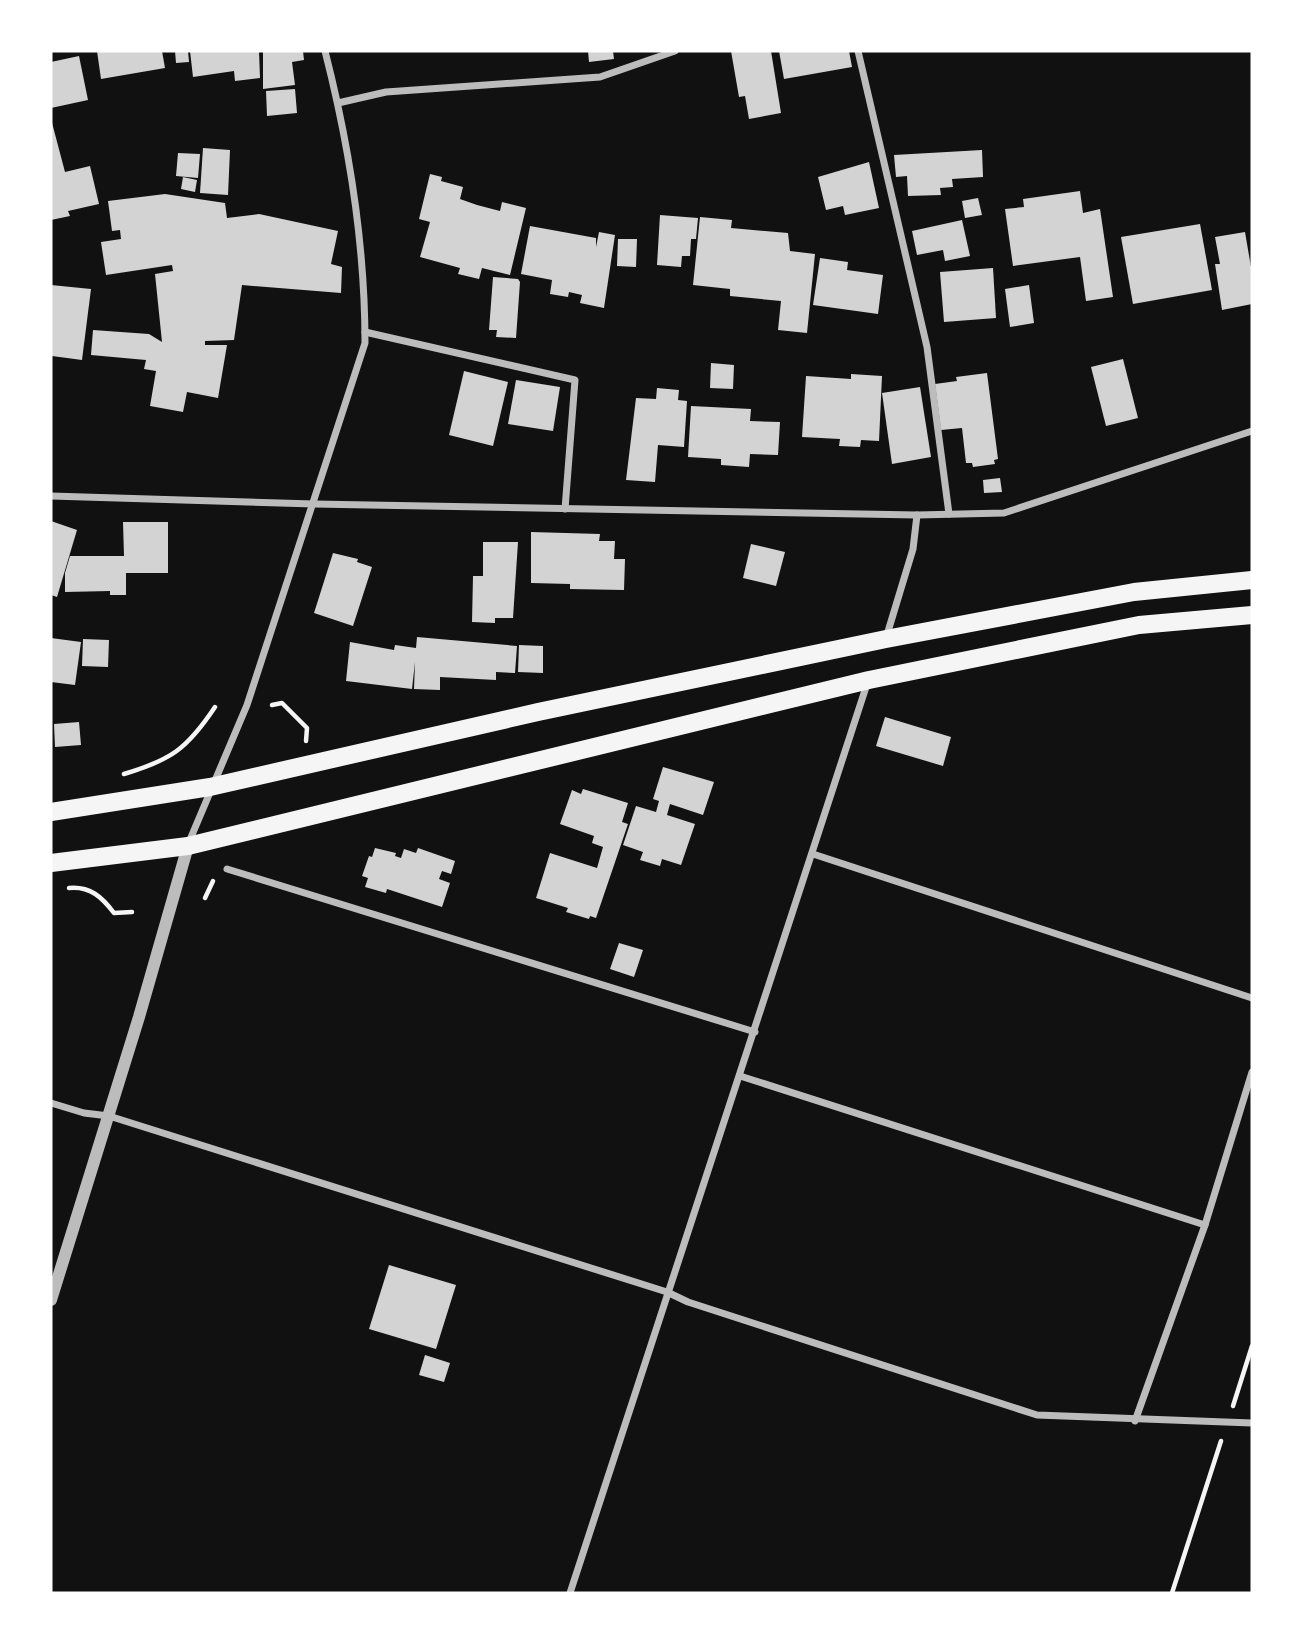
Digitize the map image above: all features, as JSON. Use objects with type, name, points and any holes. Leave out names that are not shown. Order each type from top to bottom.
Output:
[{"type":"main road","points":[[51,812],[210,787],[538,712],[886,639],[1134,592],[1252,580]]},
{"type":"main road","points":[[51,863],[188,846],[869,680],[1139,625],[1252,615]]},
{"type":"street","points":[[51,1300],[188,846],[210,787],[247,705],[365,343],[364,285],[338,103],[325,51]]},
{"type":"street","points":[[338,103],[386,92],[600,77],[675,51]]},
{"type":"street","points":[[858,51],[927,347],[949,514]]},
{"type":"street","points":[[365,332],[575,380],[565,509]]},
{"type":"street","points":[[51,496],[565,509],[917,515],[1004,513],[1252,432]]},
{"type":"street","points":[[886,639],[913,549],[917,515]]},
{"type":"street","points":[[570,1593],[869,680]]},
{"type":"street","points":[[813,853],[1252,999]]},
{"type":"street","points":[[227,869],[755,1032]]},
{"type":"street","points":[[1135,1421],[1205,1225],[1252,1072]]},
{"type":"street","points":[[740,1076],[1205,1225]]},
{"type":"street","points":[[51,1103],[84,1113],[108,1116],[667,1292],[688,1303],[1037,1415],[1135,1421],[1252,1423]]},
{"type":"path","points":[[272,705],[282,703],[307,728],[306,741]]},
{"type":"path","points":[[112,777],[163,762],[199,732],[215,707]]},
{"type":"path","points":[[61,888],[82,887],[103,898],[114,913],[132,912]]},
{"type":"path","points":[[1172,1593],[1252,1346]]},
{"type":"building","points":[[97,51],[162,51],[165,68],[101,79]]},
{"type":"building","points":[[175,51],[188,51],[189,62],[176,63]]},
{"type":"building","points":[[190,51],[259,51],[260,78],[235,81],[234,71],[193,77]]},
{"type":"building","points":[[263,51],[303,51],[304,60],[292,62],[295,85],[263,89]]},
{"type":"building","points":[[588,51],[613,51],[614,59],[589,62]]},
{"type":"building","points":[[731,51],[771,51],[781,113],[749,119],[745,96],[739,97]]},
{"type":"building","points":[[779,51],[849,51],[852,67],[784,79]]},
{"type":"building","points":[[79,56],[88,100],[51,108],[51,62]]},
{"type":"building","points":[[295,89],[297,113],[267,116],[266,91]]},
{"type":"building","points":[[51,119],[65,172],[90,166],[99,204],[68,211],[70,216],[51,220]]},
{"type":"building","points":[[203,148],[230,150],[228,195],[200,193]]},
{"type":"building","points":[[982,150],[983,177],[952,179],[953,187],[940,188],[941,195],[908,196],[907,176],[896,177],[894,155]]},
{"type":"building","points":[[178,153],[200,154],[198,178],[176,176]]},
{"type":"building","points":[[869,162],[879,208],[845,215],[843,206],[826,210],[818,177]]},
{"type":"building","points":[[430,174],[442,177],[441,181],[463,187],[460,199],[500,211],[502,202],[526,208],[510,275],[482,268],[479,279],[458,274],[460,268],[420,257],[430,222],[419,219]]},
{"type":"building","points":[[183,177],[197,180],[195,192],[181,189]]},
{"type":"building","points":[[1080,191],[1083,213],[1100,209],[1113,297],[1086,301],[1080,257],[1013,266],[1005,209],[1024,207],[1023,199]]},
{"type":"building","points":[[165,194],[225,203],[227,218],[259,214],[338,231],[331,264],[342,267],[341,293],[242,285],[234,340],[205,341],[205,345],[227,345],[218,398],[187,392],[183,412],[150,406],[156,371],[144,369],[146,360],[91,355],[93,330],[149,334],[162,342],[155,274],[173,271],[172,265],[106,275],[101,242],[121,239],[120,230],[112,231],[108,201]]},
{"type":"building","points":[[978,198],[982,215],[965,218],[962,201]]},
{"type":"building","points":[[660,215],[698,218],[696,239],[691,239],[690,256],[682,256],[681,267],[657,265]]},
{"type":"building","points":[[700,217],[732,220],[731,228],[788,233],[790,251],[815,254],[807,333],[778,330],[781,301],[730,296],[730,289],[693,285]]},
{"type":"building","points":[[962,220],[970,256],[945,261],[943,250],[917,255],[912,231]]},
{"type":"building","points":[[1200,224],[1212,290],[1133,304],[1121,237]]},
{"type":"building","points":[[530,226],[596,238],[596,247],[599,232],[615,235],[604,308],[580,303],[582,295],[569,292],[568,297],[550,294],[552,280],[521,274]]},
{"type":"building","points":[[1245,232],[1252,273],[1252,304],[1222,310],[1215,264],[1220,264],[1215,237]]},
{"type":"building","points":[[618,239],[637,239],[636,267],[617,266]]},
{"type":"building","points":[[820,258],[848,262],[847,270],[883,275],[878,314],[813,305]]},
{"type":"building","points":[[993,268],[996,318],[944,322],[940,272]]},
{"type":"building","points":[[493,277],[518,279],[520,282],[516,338],[496,337],[497,330],[489,330]]},
{"type":"building","points":[[51,285],[91,289],[82,360],[52,356]]},
{"type":"building","points":[[1029,285],[1034,323],[1010,327],[1005,289]]},
{"type":"building","points":[[1123,359],[1138,418],[1106,426],[1091,367]]},
{"type":"building","points":[[711,363],[734,365],[733,389],[710,388]]},
{"type":"building","points":[[464,371],[508,382],[493,446],[449,435]]},
{"type":"building","points":[[987,373],[998,459],[994,460],[995,464],[973,467],[972,463],[966,463],[962,428],[941,430],[935,384],[957,381],[956,377]]},
{"type":"building","points":[[851,374],[882,376],[879,441],[861,440],[860,447],[839,446],[840,439],[802,437],[806,376],[851,379]]},
{"type":"building","points":[[516,380],[560,387],[553,431],[508,424]]},
{"type":"building","points":[[920,387],[931,457],[892,464],[882,393]]},
{"type":"building","points":[[657,388],[679,390],[678,400],[687,401],[684,447],[658,445],[655,482],[626,480],[636,398],[656,399]]},
{"type":"building","points":[[691,406],[751,409],[750,421],[780,422],[778,455],[750,454],[749,467],[721,465],[721,459],[688,457]]},
{"type":"building","points":[[1000,478],[1002,492],[984,493],[983,480]]},
{"type":"building","points":[[51,521],[77,530],[57,597],[51,595]]},
{"type":"building","points":[[123,522],[168,522],[168,573],[126,573],[126,595],[110,595],[110,591],[65,592],[65,573],[70,556],[124,556]]},
{"type":"building","points":[[531,532],[600,534],[599,541],[615,541],[614,559],[625,559],[624,590],[570,589],[570,584],[531,583]]},
{"type":"building","points":[[483,542],[518,542],[513,618],[495,618],[495,623],[472,622],[473,576],[483,576]]},
{"type":"building","points":[[751,544],[785,552],[776,586],[743,578]]},
{"type":"building","points":[[333,553],[358,559],[357,562],[372,567],[353,626],[314,613]]},
{"type":"building","points":[[417,637],[517,646],[515,673],[496,672],[496,680],[440,677],[440,690],[414,689],[415,662],[412,689],[346,681],[350,642],[394,650],[395,645],[416,648]]},
{"type":"building","points":[[51,638],[81,642],[75,685],[51,682]]},
{"type":"building","points":[[83,639],[109,640],[108,667],[82,666]]},
{"type":"building","points":[[519,645],[543,646],[543,673],[518,672]]},
{"type":"building","points":[[885,717],[951,737],[943,766],[876,746]]},
{"type":"building","points":[[79,722],[81,745],[55,747],[54,724]]},
{"type":"building","points":[[663,767],[714,782],[703,815],[670,804],[667,815],[695,824],[681,865],[662,859],[660,866],[640,860],[643,852],[623,845],[636,806],[656,812],[659,801],[653,799]]},
{"type":"building","points":[[583,789],[628,803],[622,822],[628,824],[596,918],[590,916],[589,919],[566,912],[568,908],[536,898],[550,853],[597,868],[603,847],[592,843],[594,836],[560,824],[572,790],[581,794]]},
{"type":"building","points":[[375,848],[396,853],[395,856],[401,858],[404,849],[416,853],[418,848],[455,861],[451,874],[442,871],[439,879],[450,883],[442,907],[387,889],[386,893],[365,887],[368,878],[362,876]]},
{"type":"building","points":[[619,943],[643,950],[634,977],[610,969]]},
{"type":"building","points":[[389,1265],[456,1285],[436,1349],[369,1329]]},
{"type":"building","points":[[425,1355],[450,1363],[444,1382],[419,1375]]}]
